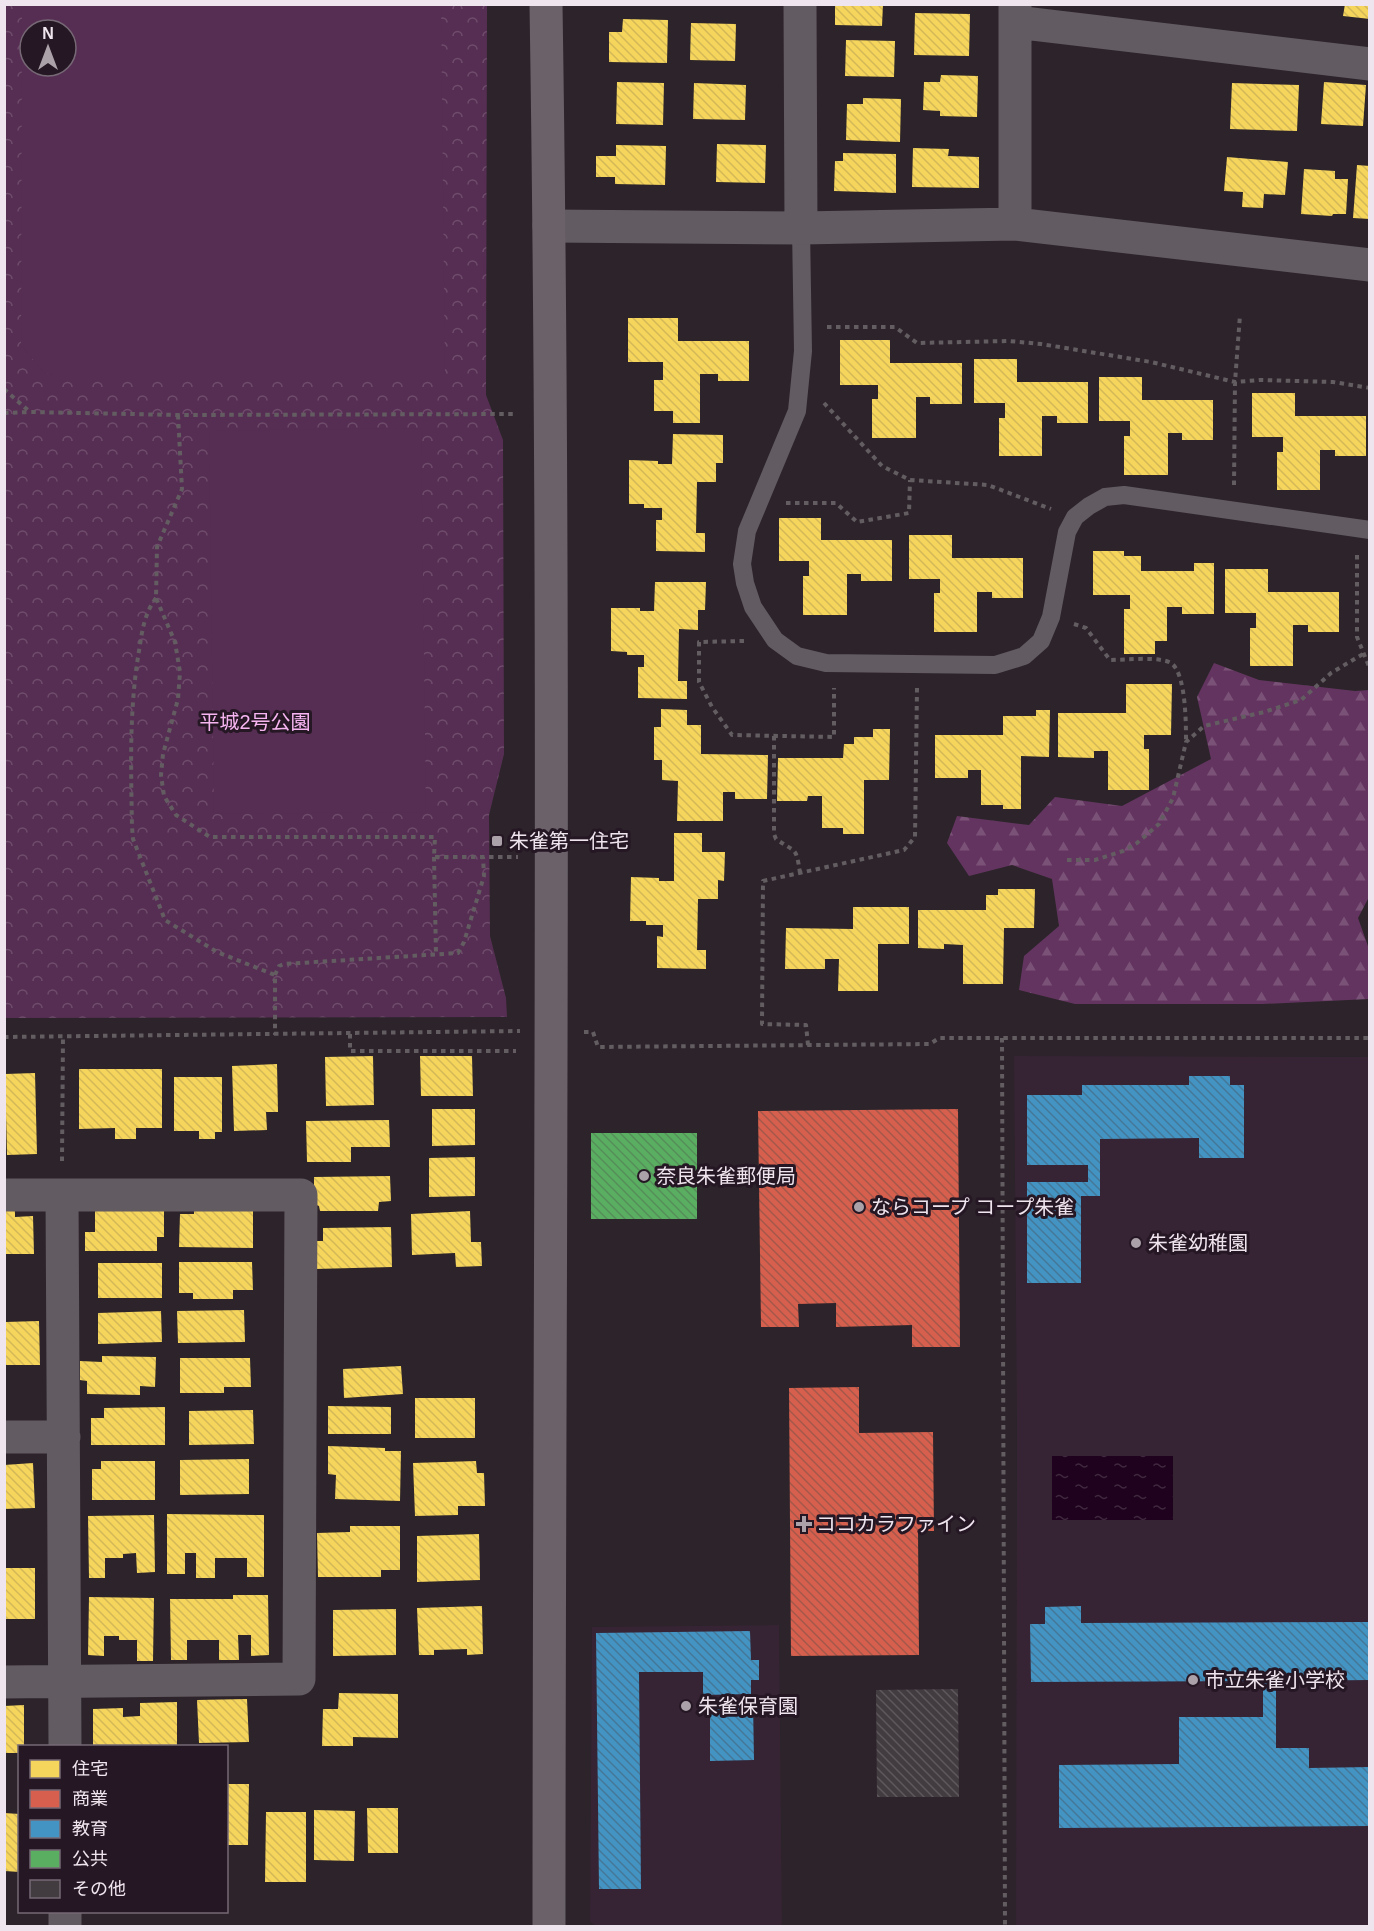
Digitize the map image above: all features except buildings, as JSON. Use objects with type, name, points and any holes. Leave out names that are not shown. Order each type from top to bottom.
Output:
[{"type":"street","points":[[546,4],[550,414],[549,1926]]},
{"type":"street","points":[[801,4],[801,228]]},
{"type":"street","points":[[1015,224],[1015,13],[1370,63]]},
{"type":"street","points":[[549,226],[801,228],[1015,224],[1370,265]]},
{"type":"street","points":[[4,1195],[301,1195],[299,1679],[4,1682]]},
{"type":"street","points":[[62,1195],[65,1745]]},
{"type":"street","points":[[4,1437],[64,1437]]},
{"type":"lane","points":[[801,228],[803,351],[797,411],[747,531],[742,564],[753,607],[776,640],[797,656],[826,663],[918,664],[995,664],[1024,656],[1041,641],[1051,617],[1067,532],[1075,517],[1105,497],[1124,495],[1363,529]]},
{"type":"path","points":[[1233,510],[1235,382],[1240,315]]},
{"type":"path","points":[[802,327],[895,327],[916,343],[1009,341],[1041,344],[1151,362],[1235,382],[1260,380],[1333,382],[1370,388]]},
{"type":"path","points":[[4,389],[30,412]]},
{"type":"path","points":[[799,392],[825,404],[882,466],[910,480],[988,485],[1062,514],[1073,521]]},
{"type":"path","points":[[4,413],[550,414]]},
{"type":"path","points":[[178,415],[182,489],[157,547],[156,598],[175,642],[180,672],[178,699],[161,775],[164,796],[176,815],[210,837],[435,837],[436,954]]},
{"type":"path","points":[[759,503],[836,503],[857,522],[909,513],[910,480]]},
{"type":"path","points":[[1363,529],[1357,637],[1370,669]]},
{"type":"path","points":[[156,598],[149,607],[144,624],[131,718],[134,839],[165,920],[217,952],[274,975]]},
{"type":"path","points":[[1051,617],[1086,628],[1110,660],[1159,660],[1172,663],[1180,674],[1186,721],[1186,742],[1173,798],[1159,824],[1137,843],[1123,851],[1095,860],[1067,860]]},
{"type":"path","points":[[776,640],[699,642],[699,682],[712,707],[732,735],[834,737],[834,663]]},
{"type":"path","points":[[1186,742],[1204,726],[1264,712],[1300,700],[1331,673],[1363,654]]},
{"type":"path","points":[[808,1046],[806,1025],[762,1024],[763,880],[904,850],[915,837],[918,664]]},
{"type":"path","points":[[774,736],[774,834],[776,839],[797,853],[800,873]]},
{"type":"path","points":[[434,857],[550,858]]},
{"type":"path","points":[[275,1035],[274,975],[279,966],[284,963],[458,953],[464,942],[484,876],[483,857]]},
{"type":"path","points":[[4,1037],[495,1031]]},
{"type":"path","points":[[593,1032],[598,1047],[930,1044],[939,1038],[1370,1038]]},
{"type":"path","points":[[350,1034],[350,1051],[516,1051]]},
{"type":"path","points":[[62,1195],[63,1036]]},
{"type":"path","points":[[1002,1038],[1005,1926]]},
{"type":"shaded area","name":"市立朱雀小学校","points":[[1014,1056],[1369,1057],[1369,1925],[1016,1926],[1017,1430]]},
{"type":"shaded area","name":"朱雀保育園","points":[[779,1625],[782,1926],[596,1926],[590,1922],[592,1627]]},
{"type":"green space","points":[[29,4],[441,5],[445,375],[57,375],[44,373],[21,345],[22,78],[78,78],[78,18],[22,18],[22,9]]},
{"type":"green space","name":"平城2号公園","points":[[4,5],[487,5],[486,395],[503,440],[504,754],[489,815],[490,936],[506,998],[507,1017],[5,1018]]},
{"type":"green space","points":[[421,428],[426,812],[214,814],[209,431]]},
{"type":"green space","points":[[1214,663],[1259,680],[1355,691],[1369,690],[1369,897],[1358,918],[1369,949],[1369,999],[1262,1004],[1075,1004],[1019,990],[1024,956],[1059,926],[1052,879],[1012,865],[969,876],[947,843],[957,816],[1029,825],[1055,797],[1122,806],[1211,759],[1197,697]]},
{"type":"water","points":[[1052,1456],[1173,1456],[1173,1520],[1052,1520]]},
{"type":"place","name":"朱雀第一住宅","points":[[497,841]]},
{"type":"place","name":"奈良朱雀郵便局","points":[[644,1176]]},
{"type":"place","name":"ならコープ コープ朱雀","points":[[859,1207]]},
{"type":"place","name":"朱雀幼稚園","points":[[1136,1243]]},
{"type":"place","name":"ココカラファイン","points":[[804,1524]]},
{"type":"place","name":"市立朱雀小学校","points":[[1193,1680]]},
{"type":"place","name":"朱雀保育園","points":[[686,1706]]}]
